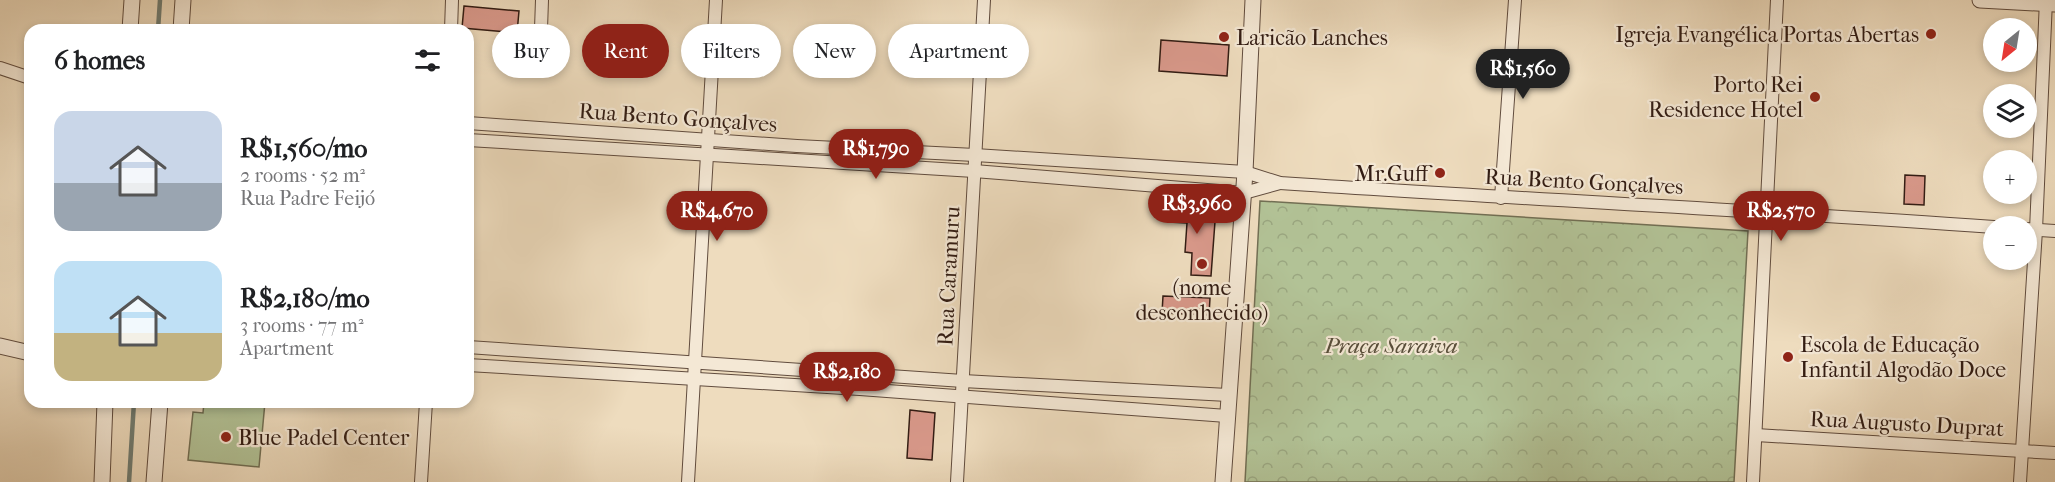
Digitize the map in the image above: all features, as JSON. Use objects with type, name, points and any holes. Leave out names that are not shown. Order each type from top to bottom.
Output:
[{"type":"street","points":[[130,24],[132,0]]},
{"type":"street","points":[[181,24],[183,0]]},
{"type":"street","points":[[451,24],[452,0]]},
{"type":"street","points":[[541,24],[542,0]]},
{"type":"street","points":[[688,482],[716,0]]},
{"type":"street","name":"Rua Caramuru","points":[[957,482],[984,0]]},
{"type":"street","points":[[1223,482],[1244,193],[1253,0]]},
{"type":"street","points":[[1501,198],[1515,0]]},
{"type":"street","points":[[1753,482],[1777,0]]},
{"type":"street","points":[[1980,0],[2049,3],[2032,216]]},
{"type":"street","points":[[0,68],[24,76]]},
{"type":"street","name":"Rua Bento Gonçalves","points":[[474,124],[797,146],[1245,172],[1280,183],[1983,226]]},
{"type":"street","points":[[525,144],[526,128]]},
{"type":"street","name":"Rua Bento Gonçalves","points":[[474,140],[974,171],[1244,193],[1280,183]]},
{"type":"street","points":[[797,146],[797,160]]},
{"type":"street","points":[[2037,230],[2055,231]]},
{"type":"street","points":[[2020,482],[2029,270]]},
{"type":"street","points":[[0,346],[24,352]]},
{"type":"street","points":[[474,347],[963,381],[1228,395]]},
{"type":"street","points":[[474,364],[860,389],[1227,416]]},
{"type":"street","points":[[860,389],[861,374]]},
{"type":"street","points":[[1040,403],[1042,384]]},
{"type":"street","points":[[102,482],[105,408]]},
{"type":"street","points":[[154,482],[160,408]]},
{"type":"street","points":[[421,482],[426,408]]},
{"type":"street","name":"Rua Augusto Duprat","points":[[1756,435],[2055,453]]},
{"type":"green space","name":"Praça Saraiva","points":[[1260,201],[1748,231],[1734,482],[1245,482]]},
{"type":"green space","name":"Blue Padel Center","points":[[203,408],[264,408],[259,467],[188,460],[193,412],[203,413]]},
{"type":"building","points":[[464,6],[519,11],[518,24],[492,24],[492,31],[474,29],[474,24],[462,24]]},
{"type":"building","points":[[1161,40],[1229,45],[1227,76],[1159,71]]},
{"type":"building","points":[[1905,175],[1925,176],[1924,205],[1904,204]]},
{"type":"building","points":[[1170,205],[1216,208],[1211,276],[1191,275],[1192,253],[1185,252],[1187,223],[1169,222]]},
{"type":"building","points":[[1163,296],[1210,298],[1209,315],[1162,313]]},
{"type":"building","points":[[910,410],[935,413],[932,460],[907,458]]},
{"type":"waterway","points":[[158,24],[160,0]]},
{"type":"waterway","points":[[129,482],[134,408]]},
{"type":"place","name":"Igreja Evangélica Portas Abertas","points":[[1931,34]]},
{"type":"place","name":"Laricão Lanches","points":[[1224,37]]},
{"type":"place","name":"Porto Rei Residence Hotel","points":[[1815,97]]},
{"type":"place","name":"Mr.Guff","points":[[1440,173]]},
{"type":"place","name":"(nome desconhecido)","points":[[1202,264]]},
{"type":"place","name":"Escola de Educação Infantil Algodão Doce","points":[[1788,357]]},
{"type":"place","name":"Blue Padel Center","points":[[226,437]]}]
